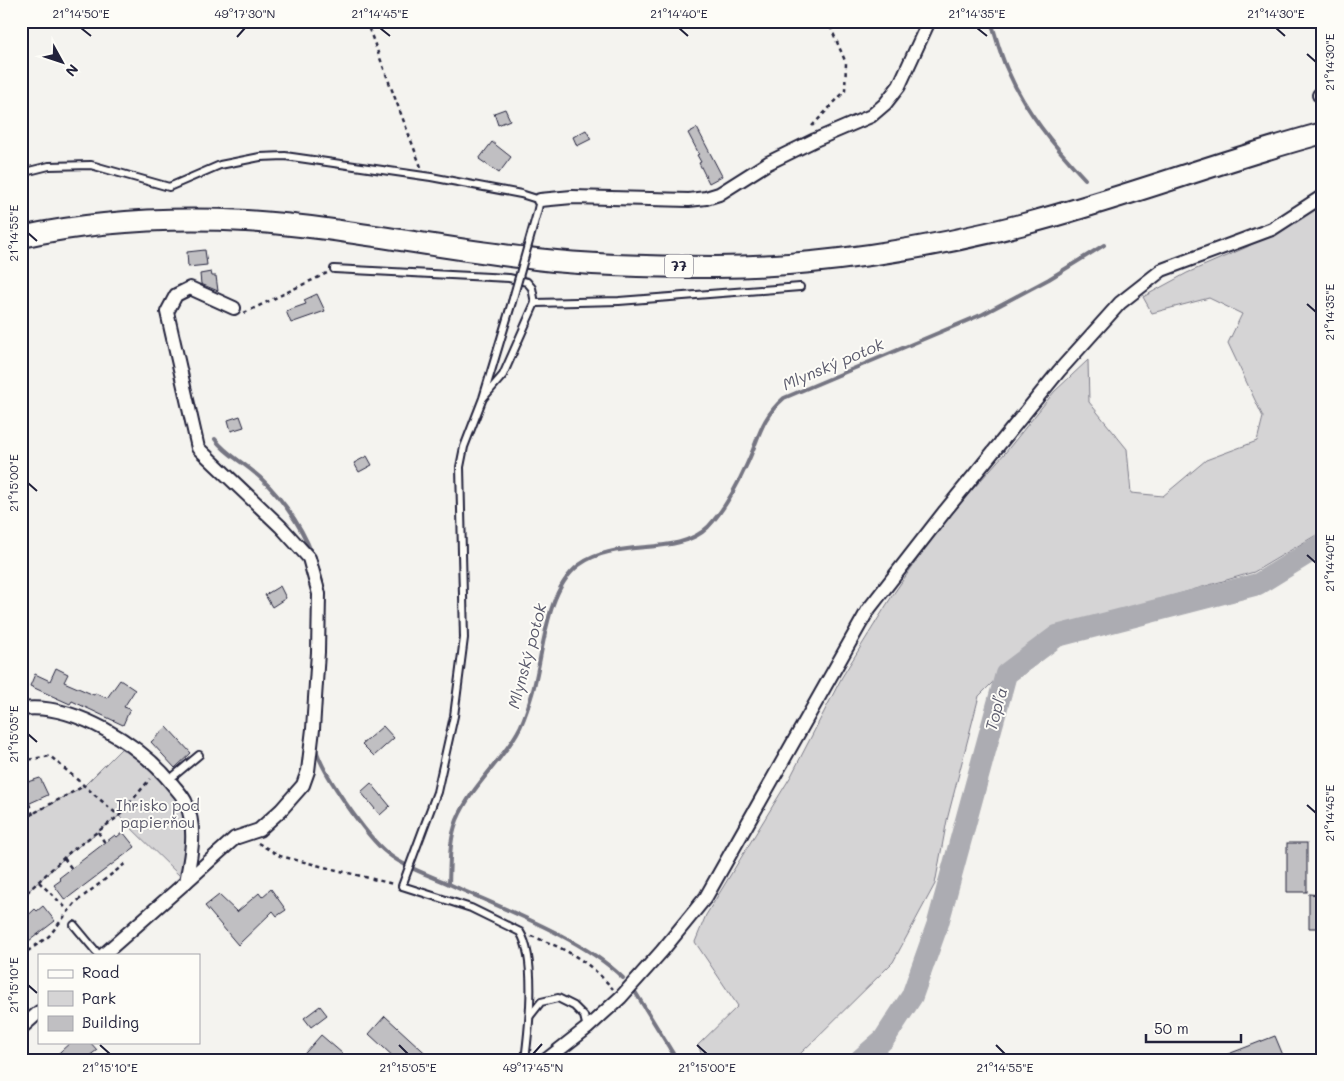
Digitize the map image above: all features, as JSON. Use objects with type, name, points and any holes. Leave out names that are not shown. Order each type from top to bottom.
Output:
[{"type":"main road","name":"77","points":[[21,237],[86,226],[136,222],[246,221],[312,228],[538,260],[655,266],[721,267],[783,263],[909,248],[1023,224],[1090,205],[1271,147],[1323,133]]},
{"type":"street","points":[[540,200],[572,197],[689,200],[719,194],[768,163],[871,116],[885,104],[899,86],[930,21]]},
{"type":"street","points":[[546,1060],[587,1028],[627,990],[706,897],[868,610],[945,510],[1059,371],[1120,303],[1162,270],[1272,229],[1323,196]]},
{"type":"street","points":[[104,954],[235,838],[259,830],[281,810],[303,785],[308,771],[318,652],[319,594],[309,558],[281,527],[198,448],[167,312],[176,295],[190,288],[234,308]]},
{"type":"street","points":[[21,709],[32,708],[69,714],[99,726],[127,743],[169,780],[186,802],[193,831],[186,882]]},
{"type":"street","points":[[21,1028],[38,1013]]},
{"type":"lane","points":[[21,173],[49,166],[91,165],[169,186],[220,166],[260,157],[286,156],[431,177],[521,194],[540,200],[538,213],[483,398],[464,447],[460,467],[464,638],[454,716],[437,792],[402,886],[471,908],[520,932],[527,952],[530,1016],[525,1060]]},
{"type":"lane","points":[[334,269],[509,278],[527,282],[532,288],[536,303],[503,375],[483,398]]},
{"type":"lane","points":[[536,303],[619,301],[800,287]]},
{"type":"lane","points":[[169,780],[199,755]]},
{"type":"lane","points":[[74,925],[98,954]]},
{"type":"lane","points":[[530,1016],[541,1002],[558,998],[574,1006],[584,1016],[587,1028]]},
{"type":"path","points":[[366,21],[420,166],[431,177]]},
{"type":"path","points":[[811,128],[845,91],[846,63],[828,21]]},
{"type":"path","points":[[234,308],[246,313],[334,269]]},
{"type":"path","points":[[21,761],[50,756],[119,816]]},
{"type":"path","points":[[21,898],[64,858],[119,816],[158,769]]},
{"type":"path","points":[[21,820],[34,815],[84,786]]},
{"type":"path","points":[[29,804],[34,815]]},
{"type":"path","points":[[98,832],[105,843]]},
{"type":"path","points":[[248,834],[263,848],[280,856],[402,886]]},
{"type":"path","points":[[64,858],[72,868]]},
{"type":"path","points":[[21,956],[49,936],[69,911],[120,866],[126,863]]},
{"type":"path","points":[[39,882],[69,911]]},
{"type":"path","points":[[85,890],[88,893]]},
{"type":"path","points":[[21,909],[28,917],[26,916]]},
{"type":"path","points":[[520,932],[563,947],[627,990]]},
{"type":"green space","points":[[1323,202],[1323,531],[1254,572],[1120,611],[1025,650],[979,696],[947,820],[935,884],[893,962],[794,1060],[704,1060],[698,1045],[738,1006],[695,942],[706,915],[791,776],[842,677],[892,596],[941,525],[1005,453],[1054,392],[1088,360],[1089,402],[1127,449],[1131,493],[1163,496],[1206,460],[1257,441],[1263,417],[1228,343],[1242,314],[1209,298],[1152,313],[1143,297],[1187,273],[1247,247]]},
{"type":"green space","name":"Ihrisko pod papierňou","points":[[127,743],[186,802],[186,882],[119,816],[71,852],[21,898],[21,820],[84,786]]},
{"type":"building","points":[[505,109],[510,120],[498,125],[494,113]]},
{"type":"building","points":[[697,128],[722,176],[709,183],[699,163],[701,162],[697,155],[699,154],[688,133]]},
{"type":"building","points":[[586,130],[591,139],[577,146],[573,137]]},
{"type":"building","points":[[492,142],[511,157],[499,173],[479,159]]},
{"type":"building","points":[[205,250],[207,265],[188,267],[187,252]]},
{"type":"building","points":[[211,272],[212,276],[216,276],[218,291],[201,284],[200,274]]},
{"type":"building","points":[[317,294],[325,311],[291,323],[286,311],[306,304],[304,300]]},
{"type":"building","points":[[240,416],[244,427],[231,431],[228,420]]},
{"type":"building","points":[[367,456],[372,465],[359,472],[354,463]]},
{"type":"building","points":[[280,586],[286,598],[272,607],[265,595]]},
{"type":"building","points":[[56,668],[68,674],[64,682],[94,695],[95,693],[107,698],[120,680],[135,690],[124,707],[130,709],[123,725],[72,701],[70,704],[30,686],[35,674],[50,681]]},
{"type":"building","points":[[383,726],[394,738],[374,756],[362,744]]},
{"type":"building","points":[[167,727],[191,753],[175,768],[151,742]]},
{"type":"building","points":[[40,778],[48,795],[21,807],[21,784]]},
{"type":"building","points":[[371,783],[390,806],[380,815],[361,792]]},
{"type":"building","points":[[123,832],[135,847],[65,900],[54,885],[61,880],[59,878],[115,835],[117,837]]},
{"type":"building","points":[[1287,843],[1307,843],[1307,892],[1287,892]]},
{"type":"building","points":[[271,889],[286,910],[277,916],[273,911],[238,945],[205,906],[219,895],[237,912],[259,893],[262,897]]},
{"type":"building","points":[[1309,894],[1322,895],[1322,928],[1309,928]]},
{"type":"building","points":[[43,906],[55,921],[21,947],[21,922],[35,909],[37,911]]},
{"type":"building","points":[[320,1006],[327,1015],[311,1027],[304,1018]]},
{"type":"building","points":[[385,1016],[433,1060],[397,1060],[369,1034]]},
{"type":"building","points":[[321,1035],[343,1054],[339,1060],[299,1060]]},
{"type":"building","points":[[1275,1036],[1285,1060],[1218,1060],[1218,1058]]},
{"type":"building","points":[[69,1044],[92,1044],[97,1050],[84,1060],[51,1060]]},
{"type":"waterway","name":"Mlynský potok","points":[[991,21],[1000,51],[1022,99],[1051,141],[1085,179]]},
{"type":"waterway","name":"Mlynský potok","points":[[623,978],[606,963],[564,937],[449,884],[451,844],[457,820],[477,786],[510,744],[522,724],[532,694],[552,607],[567,577],[579,565],[594,557],[610,552],[680,542],[695,536],[708,527],[719,514],[734,490],[765,422],[784,398],[983,314],[1049,279],[1104,245]]},
{"type":"waterway","points":[[215,439],[227,452],[269,486],[294,519],[312,554]]},
{"type":"waterway","name":"Topľa","points":[[860,1060],[884,1039],[912,996],[938,923],[1006,674],[1057,636],[1258,584],[1323,544]]},
{"type":"waterway","points":[[318,567],[324,589]]},
{"type":"waterway","points":[[316,749],[327,773],[346,804],[378,845],[401,862],[449,884]]},
{"type":"waterway","name":"Mlynský potok","points":[[634,990],[677,1060]]}]
